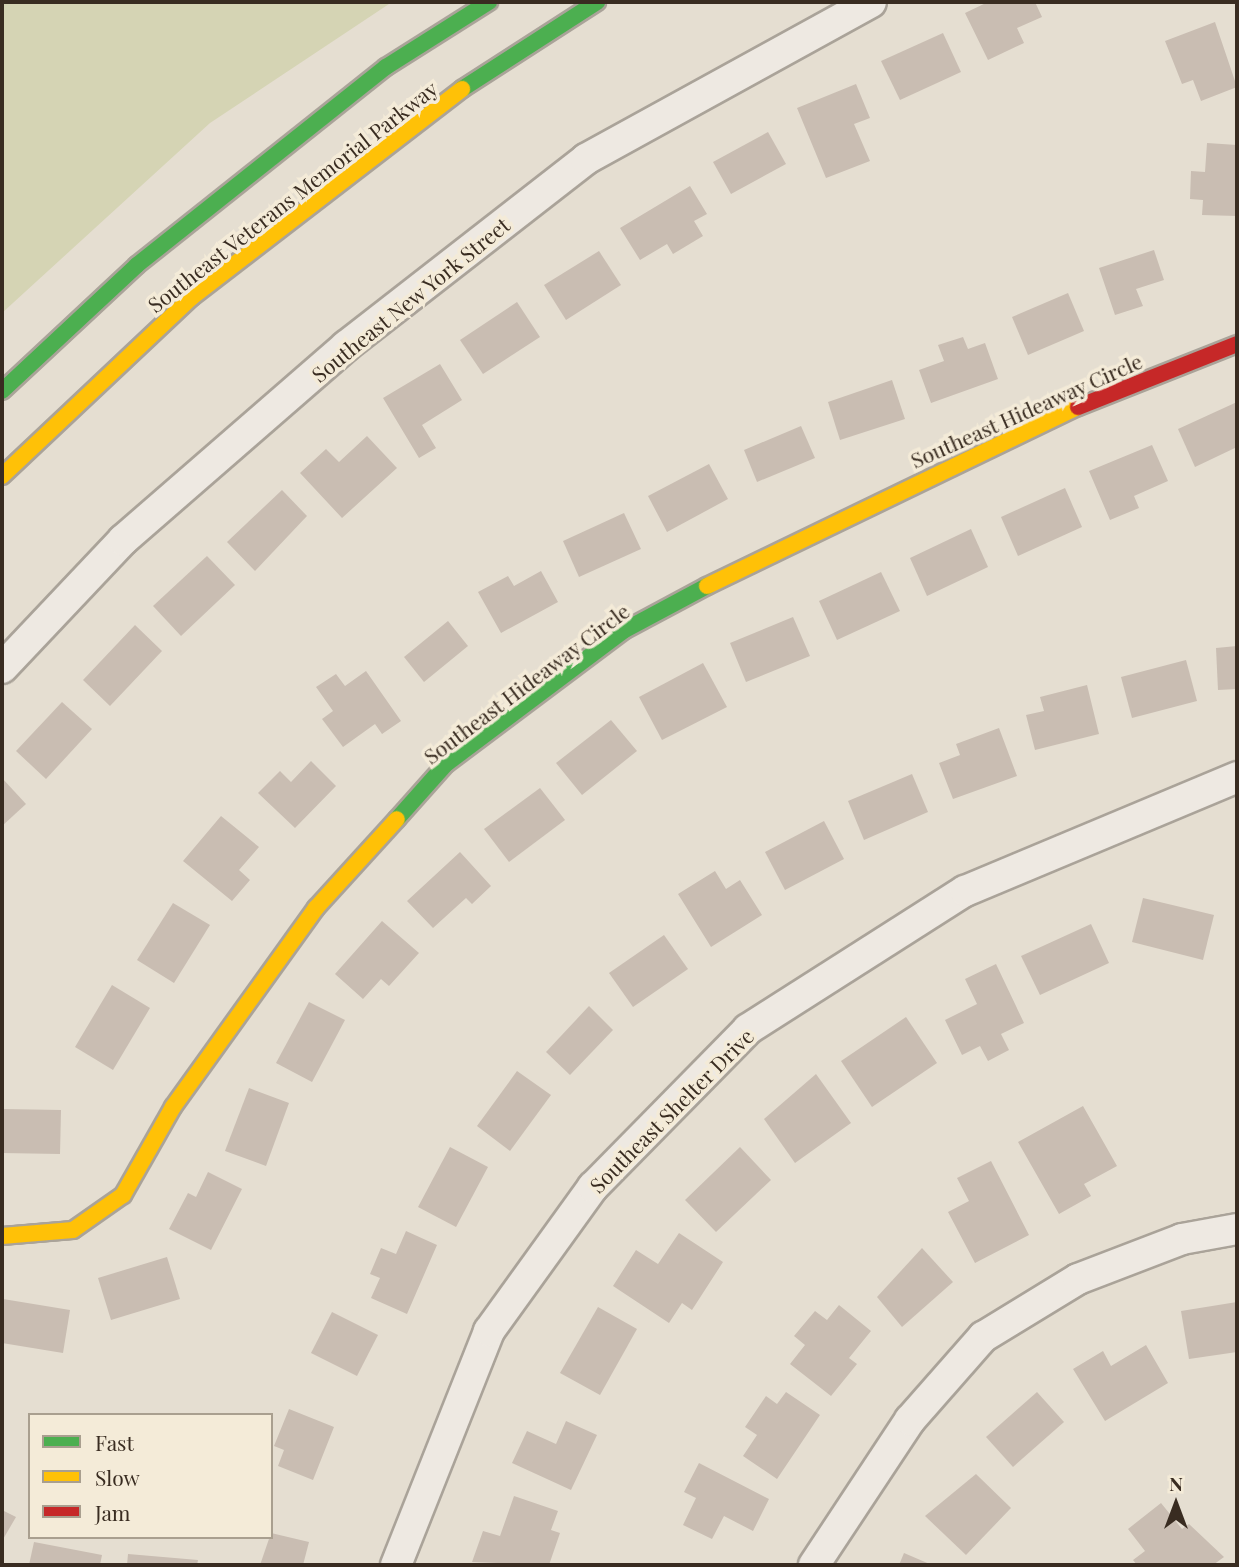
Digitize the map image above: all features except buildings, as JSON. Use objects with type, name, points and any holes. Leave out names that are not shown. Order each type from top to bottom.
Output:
[{"type":"street","name":"Southeast Veterans Memorial Parkway","points":[[2,391],[137,265],[387,67],[489,2]]},
{"type":"street","name":"Southeast Veterans Memorial Parkway","points":[[2,476],[192,297],[440,103],[597,2]]},
{"type":"street","name":"Southeast New York Street","points":[[2,668],[123,540],[346,346],[586,159],[871,2]]},
{"type":"street","name":"Southeast Hideaway Circle","points":[[2,1236],[10,1241],[73,1230],[123,1195],[173,1107],[316,908],[446,764],[623,631],[801,536],[1052,417],[1237,344]]},
{"type":"street","name":"Southeast Shelter Drive","points":[[396,1565],[489,1331],[593,1187],[748,1029],[965,891],[1237,777]]},
{"type":"street","points":[[814,1565],[910,1420],[983,1337],[1078,1279],[1182,1239],[1237,1229]]},
{"type":"green space","points":[[2,2],[392,2],[210,123],[2,313]]},
{"type":"traffic: fast","points":[[2,391],[137,265],[386,67],[489,2]]},
{"type":"traffic: fast","points":[[462,89],[597,2]]},
{"type":"traffic: fast","points":[[397,819],[446,764],[623,631],[707,586]]},
{"type":"traffic: slow","points":[[2,476],[192,297],[462,89]]},
{"type":"traffic: slow","points":[[707,586],[1078,407]]},
{"type":"traffic: slow","points":[[2,1236],[73,1230],[123,1195],[173,1107],[316,908],[397,819]]},
{"type":"traffic: jam","points":[[1078,407],[1237,344]]}]
